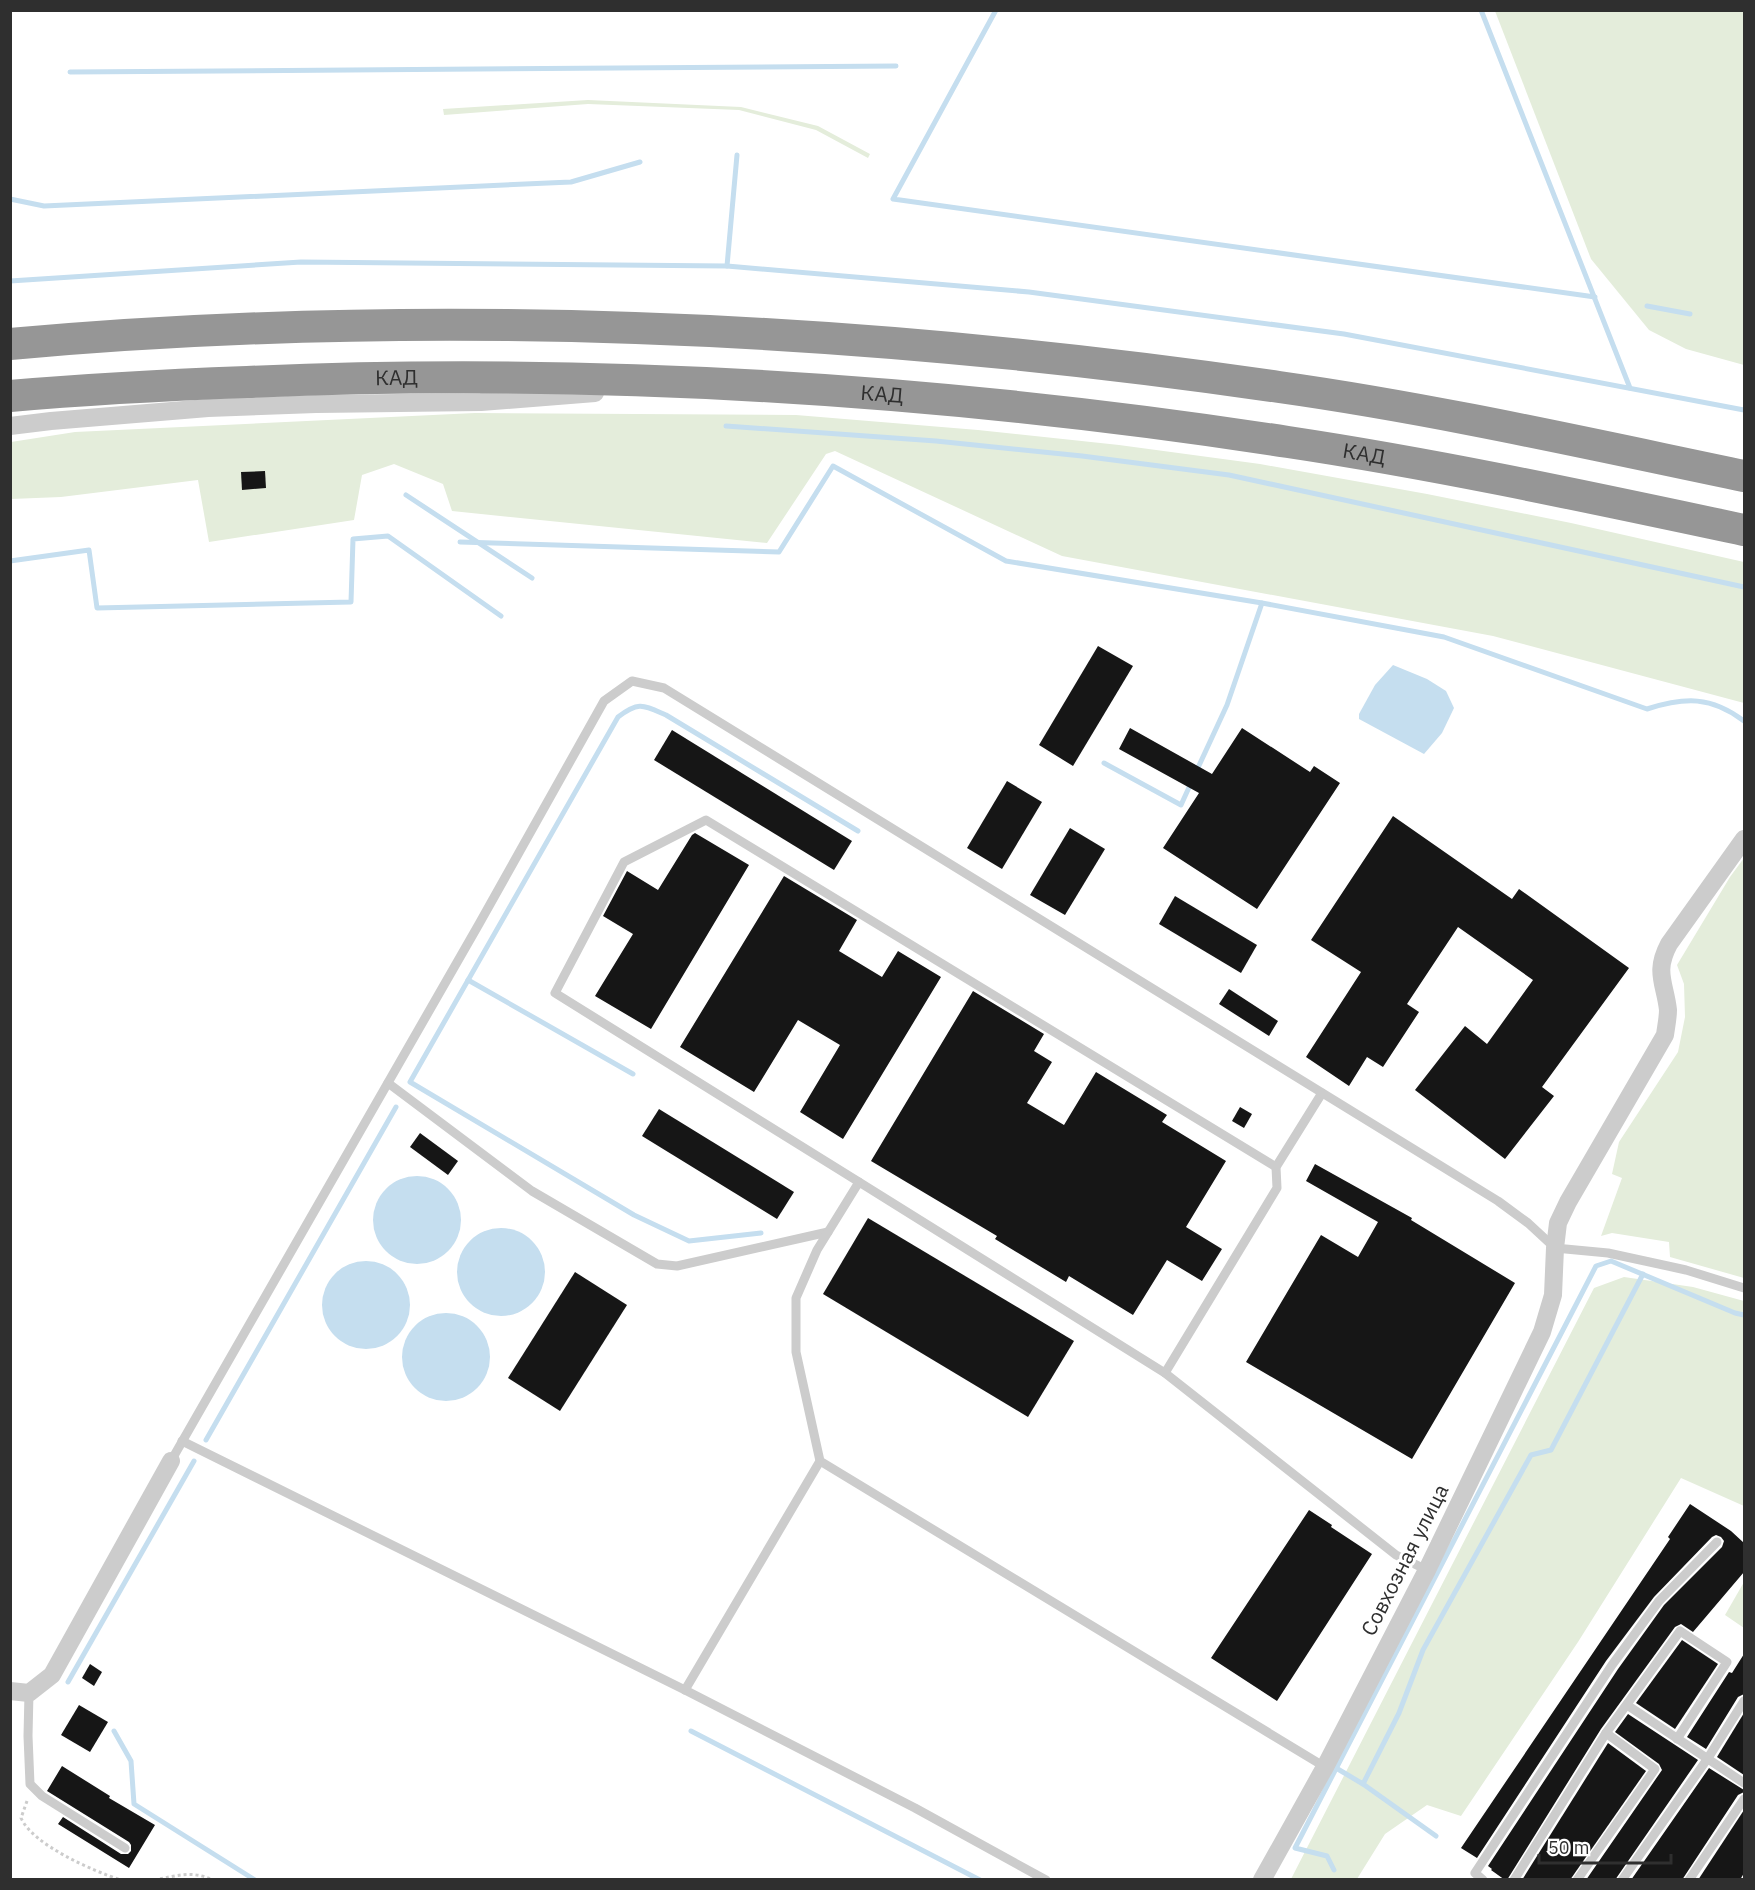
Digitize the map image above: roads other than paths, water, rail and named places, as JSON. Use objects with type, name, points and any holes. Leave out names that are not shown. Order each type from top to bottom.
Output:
[{"type":"highway","points":[[10,344],[155,334],[435,325],[573,326],[720,331],[913,344],[1119,364],[1284,387],[1460,418],[1744,476]]},
{"type":"highway","name":"КАД","points":[[10,396],[315,379],[435,377],[721,383],[910,396],[1125,419],[1289,442],[1470,473],[1744,530]]},
{"type":"street","points":[[10,426],[208,408],[481,402],[721,383]]},
{"type":"street","name":"Совхозная улица","points":[[1262,1880],[1325,1767],[1427,1570],[1542,1332],[1553,1295],[1558,1223],[1665,1035],[1668,1012],[1661,977],[1662,957],[1744,839]]},
{"type":"street","points":[[10,1691],[29,1693],[52,1675],[171,1461]]},
{"type":"lane","points":[[171,1461],[604,701],[632,681],[664,688],[1498,1202],[1528,1223],[1555,1248],[1584,1250],[1686,1270],[1744,1288]]},
{"type":"lane","points":[[1276,1167],[706,820],[624,862],[555,993],[1165,1373],[1396,1554],[1427,1570]]},
{"type":"lane","points":[[388,1083],[532,1191],[657,1264],[677,1266],[828,1232]]},
{"type":"lane","points":[[1165,1373],[1277,1188],[1276,1167],[1322,1093]]},
{"type":"lane","points":[[685,1690],[820,1461],[796,1352],[796,1298],[817,1250],[859,1182]]},
{"type":"lane","points":[[182,1441],[685,1690],[915,1808],[1046,1880]]},
{"type":"lane","points":[[820,1461],[1325,1767]]},
{"type":"lane","points":[[1483,1880],[1475,1873],[1612,1665],[1659,1602],[1717,1542]]},
{"type":"lane","points":[[1514,1880],[1606,1733],[1680,1631],[1727,1662],[1677,1739]]},
{"type":"lane","points":[[29,1693],[30,1784],[42,1796],[125,1848]]},
{"type":"lane","points":[[1622,1880],[1708,1758],[1744,1701]]},
{"type":"lane","points":[[1627,1705],[1744,1782]]},
{"type":"lane","points":[[1577,1880],[1655,1770],[1606,1733]]},
{"type":"lane","points":[[1689,1880],[1744,1799]]},
{"type":"water","points":[[1393,665],[1427,679],[1446,691],[1454,708],[1442,733],[1424,754],[1359,719],[1359,714],[1375,685]]},
{"type":"water","points":[[417,1176],[442,1183],[454,1195],[461,1220],[454,1245],[442,1257],[417,1264],[392,1257],[380,1245],[373,1220],[380,1195],[392,1183]]},
{"type":"water","points":[[501,1228],[526,1235],[538,1247],[545,1272],[538,1297],[526,1309],[501,1316],[476,1309],[464,1297],[457,1272],[464,1247],[476,1235]]},
{"type":"water","points":[[366,1261],[391,1268],[403,1280],[410,1305],[403,1330],[391,1342],[366,1349],[341,1342],[329,1330],[322,1305],[329,1280],[341,1268]]},
{"type":"water","points":[[446,1313],[471,1320],[483,1332],[490,1357],[483,1382],[471,1394],[446,1401],[421,1394],[409,1382],[402,1357],[409,1332],[421,1320]]},
{"type":"waterway","points":[[996,10],[893,199],[1595,297]]},
{"type":"waterway","points":[[1481,10],[1630,388]]},
{"type":"waterway","points":[[70,72],[896,66]]},
{"type":"waterway","points":[[727,266],[737,155]]},
{"type":"waterway","points":[[10,199],[44,206],[571,182],[640,162]]},
{"type":"waterway","points":[[10,281],[301,262],[727,266],[1029,292],[1344,334],[1744,410]]},
{"type":"waterway","points":[[1647,306],[1690,314]]},
{"type":"waterway","points":[[726,426],[936,441],[1082,456],[1229,475],[1744,587]]},
{"type":"waterway","points":[[460,542],[779,552],[833,466],[1006,561],[1262,603],[1444,637],[1647,709],[1674,702],[1697,701],[1720,707],[1744,721]]},
{"type":"waterway","points":[[406,495],[532,578]]},
{"type":"waterway","points":[[10,561],[89,550],[97,608],[351,602],[353,539],[388,536],[501,616]]},
{"type":"waterway","points":[[1196,772],[1227,705],[1262,603]]},
{"type":"waterway","points":[[761,1233],[689,1241],[634,1215],[410,1082],[618,717],[631,709],[641,706],[666,715],[858,831]]},
{"type":"waterway","points":[[1104,763],[1181,805],[1191,783]]},
{"type":"waterway","points":[[468,980],[633,1074]]},
{"type":"waterway","points":[[206,1440],[396,1107]]},
{"type":"waterway","points":[[1334,1870],[1327,1856],[1295,1848],[1596,1266],[1611,1261],[1744,1315]]},
{"type":"waterway","points":[[1363,1784],[1399,1713],[1423,1650],[1531,1455],[1551,1450],[1643,1274]]},
{"type":"waterway","points":[[68,1682],[194,1461]]},
{"type":"waterway","points":[[114,1731],[131,1761],[134,1804],[255,1880]]},
{"type":"waterway","points":[[691,1731],[980,1880]]},
{"type":"waterway","points":[[1336,1768],[1363,1784],[1436,1836]]}]
